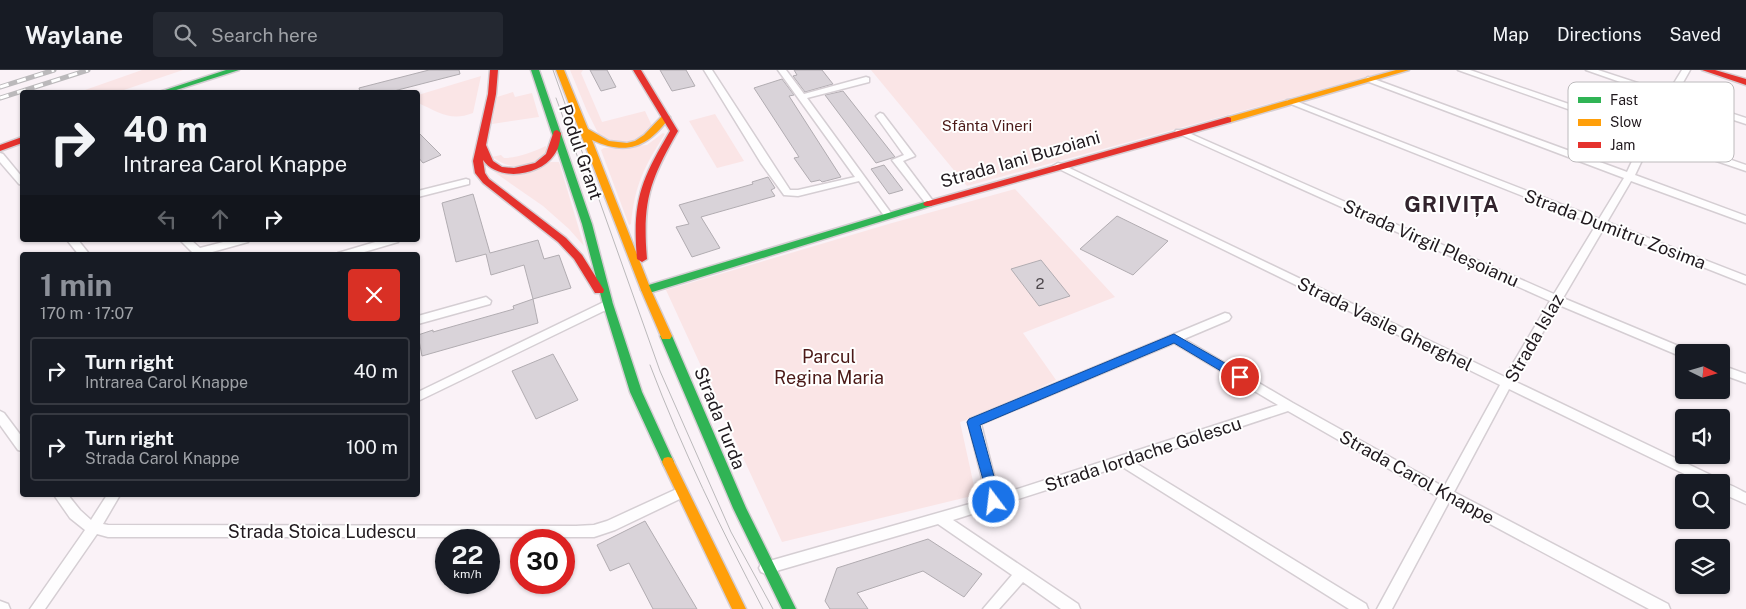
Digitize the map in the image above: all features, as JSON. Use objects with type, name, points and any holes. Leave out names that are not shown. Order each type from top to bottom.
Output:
[{"type":"main road","points":[[158,90],[206,70]]},
{"type":"main road","points":[[169,90],[234,70]]},
{"type":"main road","points":[[494,70],[492,94],[478,161],[483,178],[562,240],[578,257],[608,304],[636,392],[681,492],[739,609]]},
{"type":"main road","name":"Podul Grant","points":[[535,70],[593,246],[608,304]]},
{"type":"main road","name":"Podul Grant","points":[[560,70],[626,238]]},
{"type":"main road","points":[[637,70],[674,131],[646,180],[638,216],[646,290]]},
{"type":"main road","name":"Strada Iani Buzoiani","points":[[646,290],[888,215],[1406,70]]},
{"type":"main road","points":[[1706,70],[1746,82]]},
{"type":"main road","points":[[583,130],[600,142],[611,146],[630,146],[651,138],[658,132],[666,118]]},
{"type":"main road","points":[[481,144],[486,158],[492,165],[510,171],[521,170],[534,167],[549,157],[557,133]]},
{"type":"main road","points":[[0,148],[20,141]]},
{"type":"main road","name":"Strada Turda","points":[[626,238],[646,290],[691,392],[720,468],[766,568],[789,609]]},
{"type":"street","points":[[782,70],[888,215]]},
{"type":"street","points":[[1462,70],[1568,106]]},
{"type":"street","points":[[1590,70],[1627,82]]},
{"type":"street","name":"Strada Islaz","points":[[1679,82],[1686,70]]},
{"type":"street","points":[[711,71],[766,163],[787,193],[861,178]]},
{"type":"street","points":[[803,97],[866,80]]},
{"type":"street","points":[[1368,80],[1568,154]]},
{"type":"street","name":"Strada Dumitru Zosima","points":[[1290,102],[1746,280]]},
{"type":"street","points":[[880,116],[910,156],[897,160],[930,203]]},
{"type":"street","points":[[1734,117],[1746,121]]},
{"type":"street","name":"Strada Virgil Pleșoianu","points":[[1179,132],[1556,299],[1675,349]]},
{"type":"street","points":[[0,156],[20,180]]},
{"type":"street","points":[[1589,162],[1746,220]]},
{"type":"street","name":"Strada Islaz","points":[[1384,609],[1507,383],[1636,162]]},
{"type":"street","points":[[1729,162],[1746,168]]},
{"type":"street","name":"Strada Vasile Gherghel","points":[[1058,166],[1695,474]]},
{"type":"street","points":[[420,194],[466,182]]},
{"type":"street","points":[[74,242],[82,252]]},
{"type":"street","points":[[187,242],[197,252]]},
{"type":"street","points":[[205,252],[238,242]]},
{"type":"street","points":[[352,252],[387,242]]},
{"type":"street","points":[[420,319],[486,301]]},
{"type":"street","points":[[420,396],[608,304]]},
{"type":"street","points":[[994,502],[974,422],[1225,316]]},
{"type":"street","name":"Strada Carol Knappe","points":[[1174,338],[1289,406],[1445,494],[1663,609]]},
{"type":"street","points":[[1730,373],[1746,379]]},
{"type":"street","name":"Strada Iordache Golescu","points":[[766,568],[994,502],[1289,406]]},
{"type":"street","points":[[0,416],[20,443]]},
{"type":"street","points":[[1124,461],[1361,609]]},
{"type":"street","points":[[1730,491],[1746,499]]},
{"type":"street","name":"Strada Stoica Ludescu","points":[[93,529],[108,531],[594,532],[681,492]]},
{"type":"street","points":[[62,497],[81,523],[93,529]]},
{"type":"street","points":[[36,609],[93,529],[113,497]]},
{"type":"street","points":[[940,518],[1073,609]]},
{"type":"street","points":[[990,609],[1021,574]]},
{"type":"green space","points":[[142,70],[183,70],[124,90],[85,90]]},
{"type":"green space","points":[[570,70],[583,70],[581,73],[602,122],[645,111],[653,128],[630,143],[606,140],[598,133]]},
{"type":"green space","name":"Sfânta Vineri","points":[[871,70],[1392,70],[967,186]]},
{"type":"green space","points":[[481,76],[473,113],[465,116],[445,115],[420,104],[420,94]]},
{"type":"green space","points":[[513,92],[515,97],[532,93],[539,117],[492,124],[497,97]]},
{"type":"green space","points":[[715,114],[744,161],[717,168],[689,121]]},
{"type":"green space","points":[[663,133],[665,134],[651,156],[642,176],[635,198],[631,224],[629,225],[601,150],[604,148],[647,145]]},
{"type":"green space","points":[[546,146],[546,153],[526,165],[507,165],[492,157],[501,155],[504,158],[515,157]]},
{"type":"green space","points":[[551,162],[559,162],[584,246],[569,229],[543,206],[494,172],[506,174]]},
{"type":"green space","name":"Parcul Regina Maria","points":[[1015,189],[1115,297],[1023,333],[1056,380],[980,416],[960,422],[976,495],[782,542],[666,290],[892,223]]},
{"type":"building","points":[[429,70],[459,70],[460,74],[398,90],[360,90],[359,88]]},
{"type":"building","points":[[590,70],[607,70],[616,87],[601,91]]},
{"type":"building","points":[[660,70],[686,70],[695,86],[672,91]]},
{"type":"building","points":[[794,70],[822,70],[833,84],[805,92],[793,76],[797,75]]},
{"type":"building","points":[[782,79],[794,95],[789,96],[841,177],[822,182],[820,180],[811,182],[794,158],[799,157],[754,88]]},
{"type":"building","points":[[843,91],[895,157],[876,163],[825,95]]},
{"type":"building","points":[[420,134],[441,155],[423,163],[420,159]]},
{"type":"building","points":[[884,165],[903,190],[889,194],[871,169]]},
{"type":"building","points":[[768,177],[775,188],[771,190],[775,196],[701,217],[720,248],[692,257],[676,227],[689,224],[679,205],[753,184],[752,182]]},
{"type":"building","points":[[473,194],[490,253],[538,240],[544,259],[559,255],[571,288],[533,299],[524,265],[491,275],[486,254],[456,262],[442,203]]},
{"type":"building","points":[[1117,216],[1168,241],[1133,275],[1080,249]]},
{"type":"building","points":[[1041,260],[1070,296],[1039,306],[1011,269]]},
{"type":"building","points":[[533,299],[538,323],[422,356],[420,334],[514,309],[513,306]]},
{"type":"building","points":[[553,354],[578,400],[536,419],[512,371]]},
{"type":"building","points":[[645,521],[697,609],[653,609],[629,563],[610,571],[597,545]]},
{"type":"building","points":[[928,539],[982,574],[964,597],[923,571],[857,593],[868,609],[830,609],[825,601],[837,568]]},
{"type":"tram line","points":[[553,70],[660,371],[731,532],[773,609]]},
{"type":"tram line","points":[[556,98],[586,180]]},
{"type":"tram line","points":[[650,365],[675,427],[703,488],[763,609]]},
{"type":"railway","points":[[0,87],[54,70]]},
{"type":"railway","points":[[25,90],[88,70]]},
{"type":"railway","points":[[0,98],[20,92]]},
{"type":"traffic: fast","points":[[170,90],[235,70]]},
{"type":"traffic: fast","points":[[535,70],[587,224],[608,304],[636,392],[668,462]]},
{"type":"traffic: fast","points":[[646,290],[928,204]]},
{"type":"traffic: fast","points":[[666,336],[739,508],[789,609]]},
{"type":"traffic: slow","points":[[560,70],[646,290],[666,336]]},
{"type":"traffic: slow","points":[[1228,120],[1405,70]]},
{"type":"traffic: slow","points":[[583,130],[607,143],[617,146],[628,146],[648,137],[666,117]]},
{"type":"traffic: slow","points":[[668,462],[739,609]]},
{"type":"traffic: jam","points":[[494,70],[492,94],[478,161],[480,173],[486,181],[562,240],[578,257],[599,290]]},
{"type":"traffic: jam","points":[[637,70],[674,131],[649,178],[644,192],[640,221],[642,259]]},
{"type":"traffic: jam","points":[[1706,70],[1746,82]]},
{"type":"traffic: jam","points":[[928,204],[1228,120]]},
{"type":"traffic: jam","points":[[481,144],[490,163],[498,169],[506,171],[522,170],[538,165],[550,155],[557,133]]},
{"type":"traffic: jam","points":[[0,148],[20,141]]},
{"type":"district","name":"GRIVIȚA","points":[[1452,204]]},
{"type":"route","points":[[994,502],[974,422],[1174,338],[1240,377]]}]
